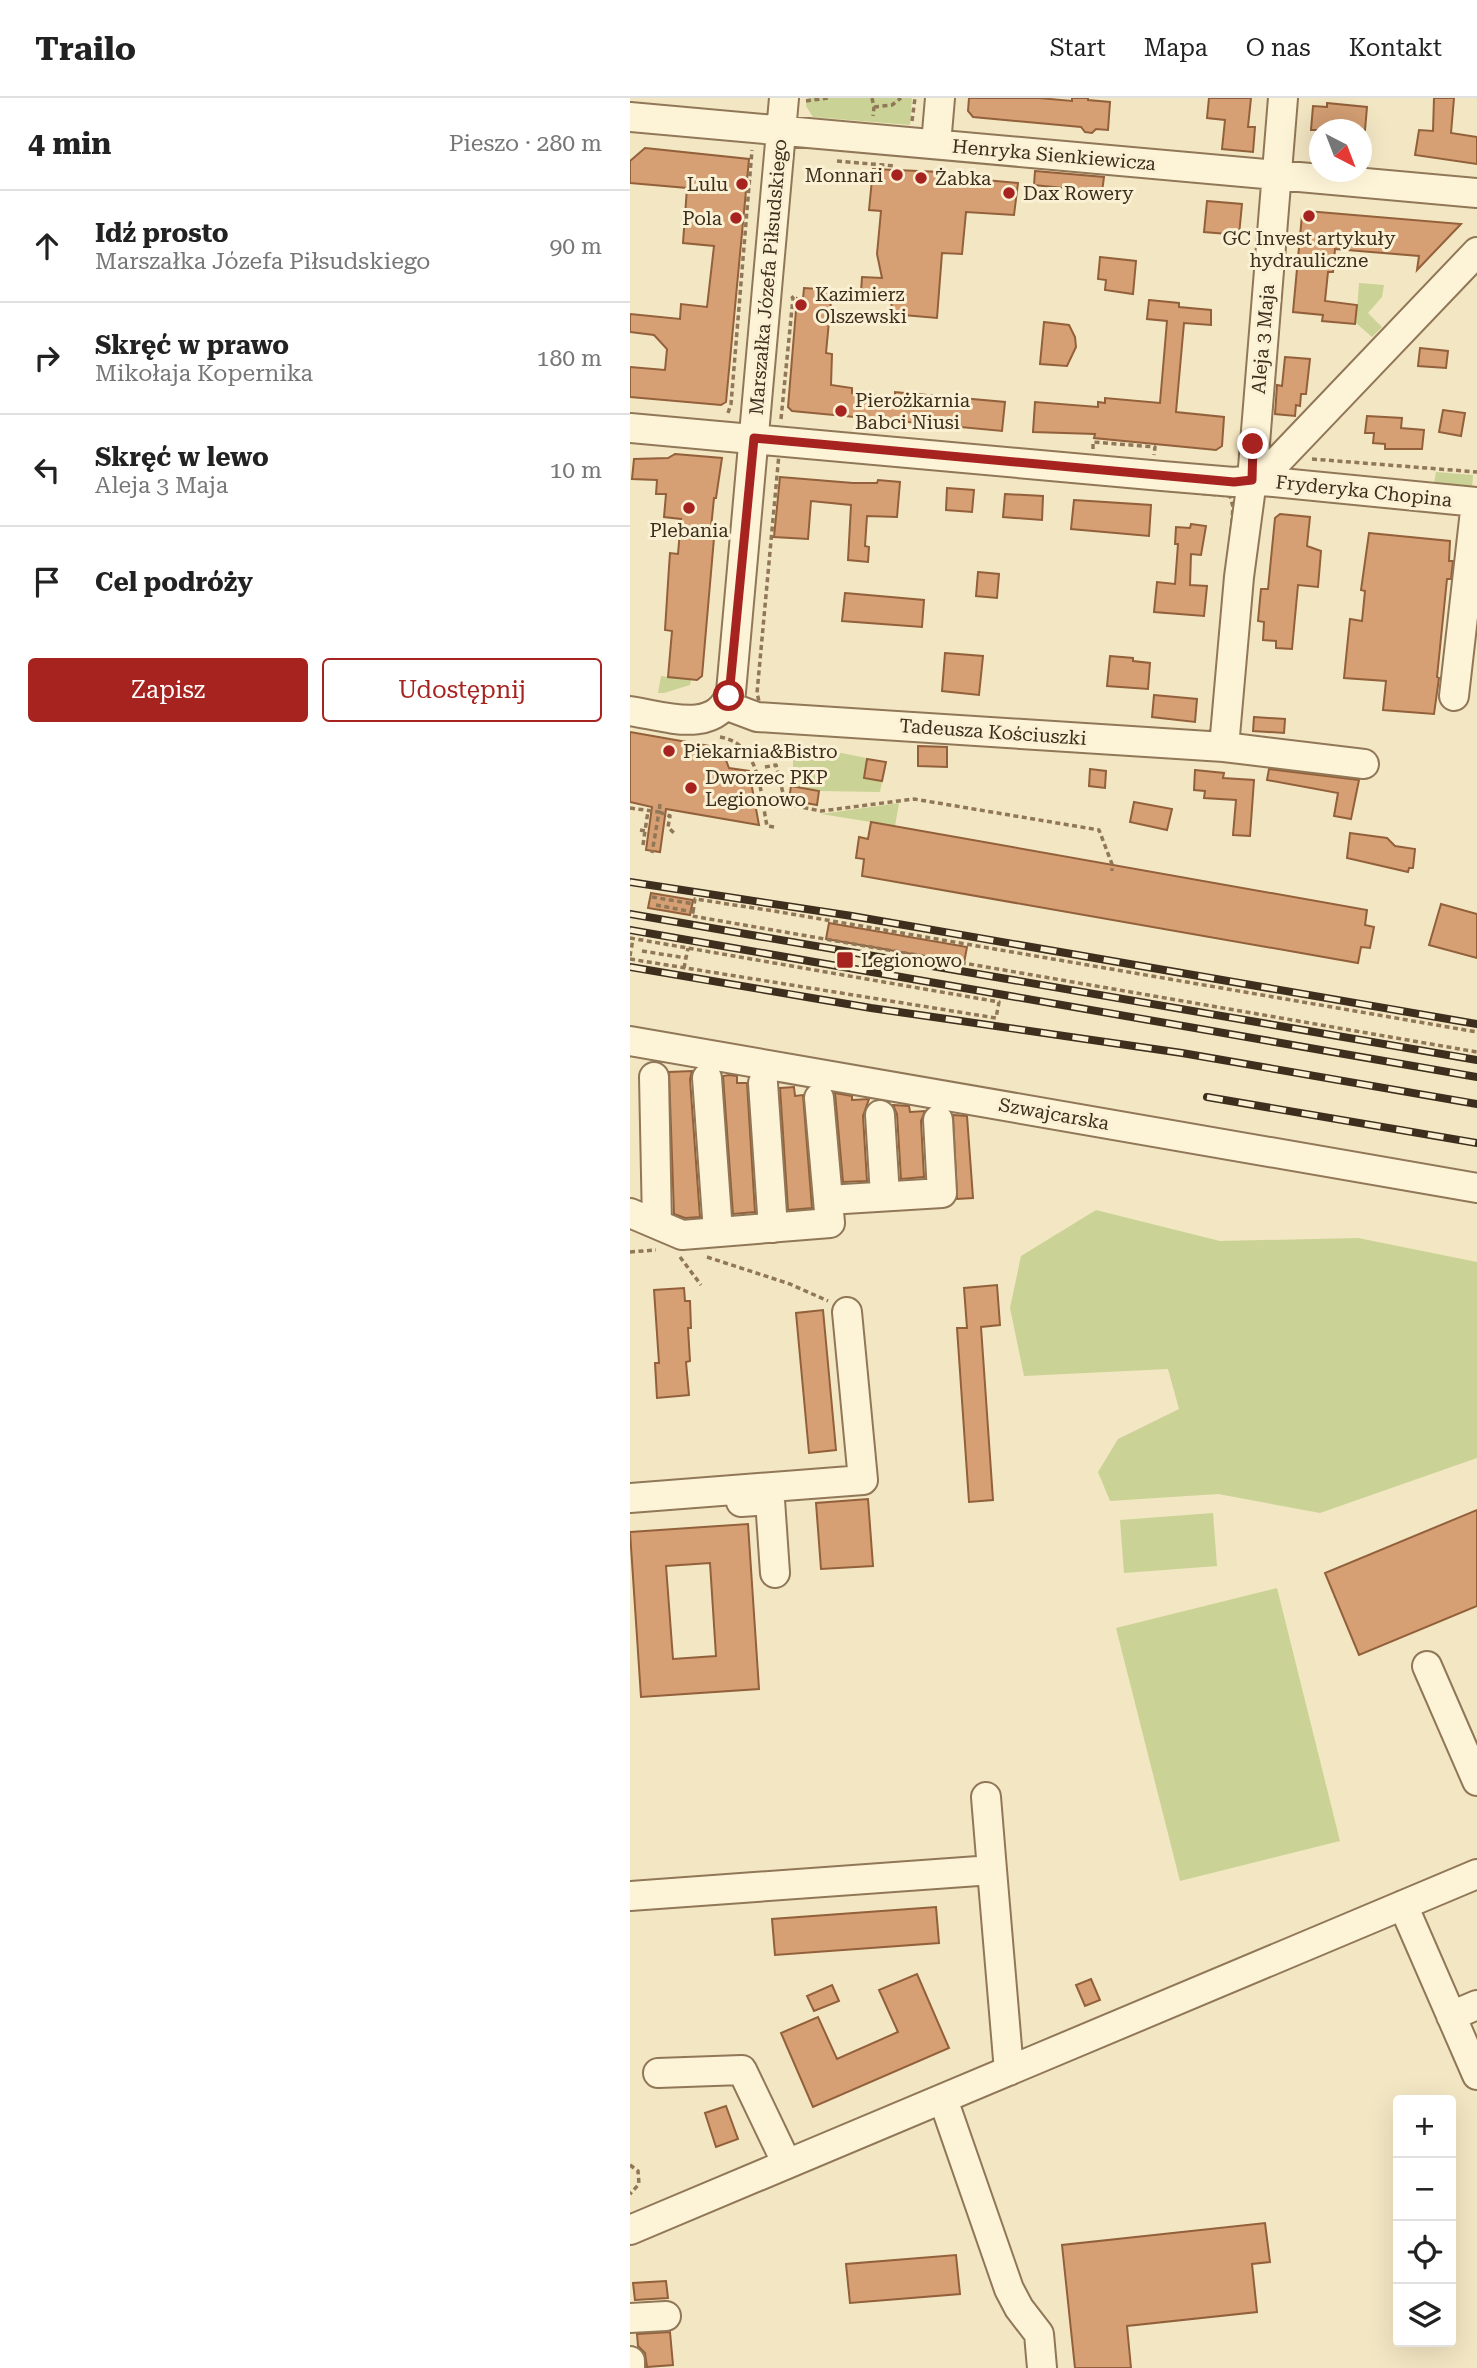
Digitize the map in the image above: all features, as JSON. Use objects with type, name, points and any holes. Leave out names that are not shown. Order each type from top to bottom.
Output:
[{"type":"street","points":[[936,144],[940,98]]},
{"type":"street","name":"Aleja 3 Maja","points":[[1224,747],[1239,577],[1252,480],[1283,98]]},
{"type":"street","name":"Marszałka Józefa Piłsudskiego","points":[[725,705],[732,680],[782,130],[792,99]]},
{"type":"street","name":"Henryka Sienkiewicza","points":[[630,117],[1477,193]]},
{"type":"street","points":[[1252,480],[1269,470],[1477,252]]},
{"type":"street","name":"Fryderyka Chopina","points":[[630,428],[1162,476],[1234,482],[1252,480],[1477,502]]},
{"type":"street","points":[[1454,696],[1477,502]]},
{"type":"street","points":[[630,711],[701,721],[717,713],[725,705]]},
{"type":"street","name":"Tadeusza Kościuszki","points":[[725,705],[757,717],[1224,747],[1363,764]]},
{"type":"street","name":"Szwajcarska","points":[[630,1041],[1477,1188]]},
{"type":"street","points":[[654,1077],[657,1223]]},
{"type":"street","points":[[707,1078],[719,1232]]},
{"type":"street","points":[[763,1083],[773,1228]]},
{"type":"street","points":[[819,1098],[829,1212]]},
{"type":"street","points":[[880,1115],[885,1196]]},
{"type":"street","points":[[630,1213],[682,1235],[773,1228],[885,1196],[943,1194],[938,1120]]},
{"type":"street","points":[[630,1498],[863,1479],[841,1309]]},
{"type":"street","points":[[630,1510],[770,1500],[775,1573]]},
{"type":"street","points":[[1427,1666],[1477,1781]]},
{"type":"street","points":[[986,1797],[1009,2071]]},
{"type":"street","points":[[630,1896],[992,1870]]},
{"type":"street","points":[[630,2230],[1477,1874]]},
{"type":"street","points":[[1403,1905],[1477,2075]]},
{"type":"street","points":[[1451,2016],[1477,2005]]},
{"type":"street","points":[[658,2073],[742,2070],[788,2164]]},
{"type":"street","points":[[943,2099],[1009,2289],[1019,2308],[1039,2334],[1042,2368]]},
{"type":"street","points":[[630,2318],[666,2316]]},
{"type":"street","points":[[630,2361],[631,2368]]},
{"type":"path","points":[[792,99],[805,102],[828,98]]},
{"type":"path","points":[[871,125],[874,107],[872,98]]},
{"type":"path","points":[[874,107],[892,105],[901,98]]},
{"type":"path","points":[[725,421],[731,404],[752,141]]},
{"type":"path","points":[[834,160],[897,166]]},
{"type":"path","points":[[780,429],[793,298],[787,290]]},
{"type":"path","points":[[1092,456],[1093,442],[1155,447],[1153,462]]},
{"type":"path","points":[[1210,494],[779,454],[757,693],[759,701],[764,706],[810,712],[984,719],[1205,736],[1213,729],[1216,721],[1232,519]]},
{"type":"path","points":[[1304,460],[1321,458],[1477,472]]},
{"type":"path","points":[[710,736],[735,740],[747,751],[753,762],[767,826],[774,827]]},
{"type":"path","points":[[765,767],[776,765],[783,793],[791,805]]},
{"type":"path","points":[[770,801],[821,811],[915,799],[1099,830],[1112,864],[1112,871]]},
{"type":"path","points":[[652,853],[660,804]]},
{"type":"path","points":[[630,808],[670,816],[668,827],[676,835]]},
{"type":"path","points":[[643,845],[648,811]]},
{"type":"path","points":[[652,897],[694,904]]},
{"type":"path","points":[[1477,1032],[837,921],[695,900],[692,916],[1477,1052]]},
{"type":"path","points":[[656,905],[693,912]]},
{"type":"path","points":[[631,938],[688,948],[999,1002],[996,1018],[630,958],[631,938]]},
{"type":"path","points":[[684,968],[688,948]]},
{"type":"path","points":[[642,951],[686,958]]},
{"type":"path","points":[[678,1254],[701,1286]]},
{"type":"path","points":[[701,1255],[790,1284],[841,1309]]},
{"type":"path","points":[[630,2165],[638,2171],[639,2184],[630,2194]]},
{"type":"green space","points":[[807,98],[912,98],[910,125],[813,117],[806,106]]},
{"type":"green space","points":[[1359,283],[1384,285],[1382,297],[1368,313],[1382,327],[1372,337],[1356,323]]},
{"type":"green space","points":[[1436,472],[1473,475],[1472,490],[1437,487],[1434,483]]},
{"type":"green space","points":[[661,676],[691,680],[690,685],[658,693]]},
{"type":"green space","points":[[802,745],[886,762],[880,792],[819,791],[793,786],[793,757],[801,757]]},
{"type":"green space","points":[[899,803],[895,826],[821,814]]},
{"type":"green space","points":[[1096,1210],[1220,1241],[1358,1238],[1477,1262],[1477,1458],[1320,1513],[1218,1494],[1110,1501],[1098,1472],[1118,1439],[1179,1409],[1168,1369],[1024,1376],[1010,1308],[1021,1256]]},
{"type":"green space","points":[[1213,1513],[1217,1566],[1124,1573],[1120,1520]]},
{"type":"green space","points":[[1277,1588],[1340,1841],[1180,1881],[1116,1628]]},
{"type":"building","points":[[969,98],[1072,101],[1072,98],[1088,98],[1110,102],[1108,130],[1096,129],[1092,133],[1085,132],[1081,127],[973,117],[968,111]]},
{"type":"building","points":[[1209,98],[1251,98],[1248,127],[1255,127],[1253,152],[1222,149],[1225,120],[1207,118]]},
{"type":"building","points":[[1434,98],[1454,98],[1451,133],[1477,137],[1477,164],[1415,155],[1419,130],[1433,131]]},
{"type":"building","points":[[1327,103],[1367,107],[1366,119],[1312,119],[1313,106],[1327,107]]},
{"type":"building","points":[[645,148],[749,159],[726,402],[721,405],[630,397],[630,367],[665,370],[667,349],[654,335],[630,332],[630,314],[680,319],[681,304],[707,307],[714,246],[683,243],[687,188],[630,183],[630,161]]},
{"type":"building","points":[[873,169],[941,172],[941,176],[1018,183],[1014,215],[966,212],[962,254],[942,253],[937,318],[892,314],[891,295],[861,292],[862,277],[882,278],[877,254],[881,211],[869,210]]},
{"type":"building","points":[[1035,171],[1104,177],[1102,192],[1034,185]]},
{"type":"building","points":[[1207,201],[1242,204],[1239,235],[1204,232]]},
{"type":"building","points":[[1307,211],[1461,224],[1417,270],[1419,256],[1335,249],[1333,272],[1328,272],[1325,301],[1357,305],[1355,324],[1322,321],[1323,315],[1293,312],[1302,215]]},
{"type":"building","points":[[1100,257],[1136,261],[1133,294],[1105,290],[1106,280],[1098,279]]},
{"type":"building","points":[[804,288],[832,290],[826,353],[832,354],[831,385],[852,388],[852,393],[895,398],[895,392],[1005,402],[1002,431],[792,411],[788,407],[797,298],[803,299]]},
{"type":"building","points":[[1149,300],[1179,303],[1179,307],[1211,310],[1211,325],[1184,323],[1176,412],[1224,417],[1222,446],[1216,450],[1094,438],[1095,434],[1033,432],[1035,402],[1098,407],[1098,402],[1105,403],[1105,398],[1160,403],[1167,321],[1147,319]]},
{"type":"building","points":[[1044,322],[1069,325],[1076,347],[1067,366],[1040,364]]},
{"type":"building","points":[[1420,348],[1448,351],[1446,368],[1418,366]]},
{"type":"building","points":[[1285,357],[1310,359],[1306,394],[1301,394],[1300,406],[1296,405],[1295,416],[1275,414],[1277,385],[1282,386]]},
{"type":"building","points":[[1443,410],[1465,413],[1461,436],[1439,432]]},
{"type":"building","points":[[1367,416],[1402,418],[1401,428],[1424,430],[1422,449],[1385,449],[1385,444],[1373,443],[1374,433],[1365,433]]},
{"type":"building","points":[[675,454],[722,458],[710,538],[714,538],[702,676],[697,680],[668,677],[672,631],[665,630],[670,553],[678,554],[681,519],[664,517],[666,494],[656,494],[657,480],[632,479],[634,459],[668,458]]},
{"type":"building","points":[[780,477],[853,483],[877,483],[878,480],[900,482],[897,517],[867,516],[865,546],[869,547],[868,562],[848,560],[851,505],[811,501],[808,539],[774,537]]},
{"type":"building","points":[[947,488],[974,490],[972,512],[946,510]]},
{"type":"building","points":[[1005,494],[1043,496],[1042,520],[1003,517]]},
{"type":"building","points":[[1074,500],[1151,505],[1149,536],[1071,529]]},
{"type":"building","points":[[1280,514],[1310,517],[1307,546],[1321,551],[1318,587],[1298,585],[1292,649],[1276,648],[1276,641],[1263,640],[1264,622],[1258,621],[1261,589],[1268,589],[1275,518]]},
{"type":"building","points":[[1191,524],[1206,526],[1201,555],[1191,554],[1190,585],[1207,586],[1204,616],[1154,612],[1157,582],[1175,584],[1178,544],[1175,544],[1176,527],[1190,528]]},
{"type":"building","points":[[1369,533],[1450,541],[1449,561],[1453,561],[1451,579],[1447,579],[1434,714],[1383,710],[1386,681],[1344,678],[1350,619],[1362,621],[1365,591],[1361,590]]},
{"type":"building","points":[[978,572],[999,574],[997,598],[976,596]]},
{"type":"building","points":[[845,593],[924,600],[922,627],[842,621]]},
{"type":"building","points":[[945,653],[983,656],[979,695],[942,691]]},
{"type":"building","points":[[1110,656],[1150,663],[1148,689],[1107,686]]},
{"type":"building","points":[[1154,695],[1197,699],[1195,722],[1152,717]]},
{"type":"building","points":[[1254,717],[1285,719],[1284,733],[1253,731]]},
{"type":"building","name":"Dworzec PKP Legionowo","points":[[630,732],[715,747],[724,755],[729,768],[749,771],[759,825],[666,809],[660,852],[646,850],[652,807],[630,802]]},
{"type":"building","points":[[918,746],[947,747],[947,767],[918,766]]},
{"type":"building","points":[[867,759],[886,762],[882,781],[864,778]]},
{"type":"building","points":[[1090,769],[1106,771],[1105,788],[1089,786]]},
{"type":"building","points":[[1269,769],[1359,780],[1351,819],[1334,816],[1338,793],[1267,780]]},
{"type":"building","points":[[1195,770],[1224,773],[1223,778],[1254,780],[1250,836],[1233,835],[1236,800],[1204,798],[1205,791],[1194,790]]},
{"type":"building","points":[[791,786],[819,791],[817,805],[789,800]]},
{"type":"building","points":[[1134,802],[1172,809],[1167,830],[1130,822]]},
{"type":"building","points":[[871,822],[1367,910],[1365,925],[1374,927],[1370,948],[1361,947],[1358,963],[862,876],[864,859],[856,858],[859,837],[868,839]]},
{"type":"building","points":[[1350,833],[1387,838],[1395,846],[1415,849],[1413,868],[1409,868],[1408,872],[1347,858]]},
{"type":"building","points":[[651,893],[693,900],[690,915],[648,908]]},
{"type":"building","points":[[1441,904],[1477,914],[1477,958],[1429,945]]},
{"type":"building","points":[[829,923],[967,947],[964,963],[826,939]]},
{"type":"building","points":[[692,1071],[690,1079],[700,1217],[685,1218],[674,1214],[669,1072]]},
{"type":"building","points":[[723,1076],[737,1076],[737,1083],[747,1083],[755,1212],[733,1214]]},
{"type":"building","points":[[794,1087],[795,1096],[803,1095],[812,1208],[788,1210],[780,1088]]},
{"type":"building","points":[[835,1093],[852,1096],[852,1100],[869,1099],[863,1116],[867,1181],[843,1182]]},
{"type":"building","points":[[893,1105],[909,1106],[910,1112],[925,1111],[921,1121],[924,1177],[901,1179],[897,1114]]},
{"type":"building","points":[[953,1115],[967,1116],[973,1198],[957,1199]]},
{"type":"building","points":[[997,1285],[1000,1325],[981,1327],[993,1500],[969,1502],[957,1328],[967,1328],[964,1288]]},
{"type":"building","points":[[684,1288],[685,1301],[690,1301],[690,1361],[686,1362],[689,1395],[657,1398],[655,1363],[659,1363],[654,1290]]},
{"type":"building","points":[[823,1310],[836,1450],[809,1453],[796,1313]]},
{"type":"building","points":[[868,1499],[873,1566],[821,1569],[816,1503]]},
{"type":"building","points":[[1477,1510],[1477,1606],[1359,1655],[1325,1573]]},
{"type":"building","points":[[748,1524],[759,1689],[641,1697],[630,1532]],"holes":[[[710,1563],[716,1656],[673,1659],[666,1566]]]},
{"type":"building","points":[[936,1907],[939,1943],[775,1955],[772,1919]]},
{"type":"building","points":[[917,1974],[949,2048],[813,2107],[781,2033],[818,2017],[837,2059],[898,2032],[879,1990]]},
{"type":"building","points":[[1091,1979],[1100,2000],[1085,2006],[1076,1985]]},
{"type":"building","points":[[832,1985],[839,2001],[814,2011],[807,1996]]},
{"type":"building","points":[[726,2106],[738,2139],[716,2147],[705,2113]]},
{"type":"building","points":[[1265,2223],[1270,2262],[1252,2264],[1257,2312],[1127,2326],[1131,2368],[1075,2368],[1062,2245]]},
{"type":"building","points":[[956,2255],[960,2294],[850,2303],[846,2264]]},
{"type":"building","points":[[666,2281],[668,2298],[635,2300],[633,2283]]},
{"type":"building","points":[[670,2332],[673,2365],[647,2367],[645,2353],[638,2346],[637,2334]]},
{"type":"railway","points":[[630,882],[852,916],[1477,1024]]},
{"type":"railway","points":[[630,914],[1477,1060]]},
{"type":"railway","points":[[630,930],[1477,1077]]},
{"type":"railway","points":[[630,967],[871,1008],[1182,1053],[1477,1104]]},
{"type":"railway","points":[[1207,1097],[1477,1143]]},
{"type":"place","name":"Monnari","points":[[897,175]]},
{"type":"place","name":"Żabka","points":[[921,178]]},
{"type":"place","name":"Lulu","points":[[742,184]]},
{"type":"place","name":"Dax Rowery","points":[[1009,193]]},
{"type":"place","name":"GC Invest artykuły hydrauliczne","points":[[1309,216]]},
{"type":"place","name":"Pola","points":[[736,218]]},
{"type":"place","name":"Kazimierz Olszewski","points":[[801,305]]},
{"type":"place","name":"Pierożkarnia Babci Niusi","points":[[841,411]]},
{"type":"place","name":"Plebania","points":[[689,508]]},
{"type":"place","name":"Piekarnia&Bistro","points":[[669,751]]},
{"type":"place","name":"Dworzec PKP Legionowo","points":[[691,788]]},
{"type":"place","name":"Legionowo","points":[[845,960]]},
{"type":"route","points":[[729,696],[754,438],[1234,482],[1252,480],[1253,444]]}]
